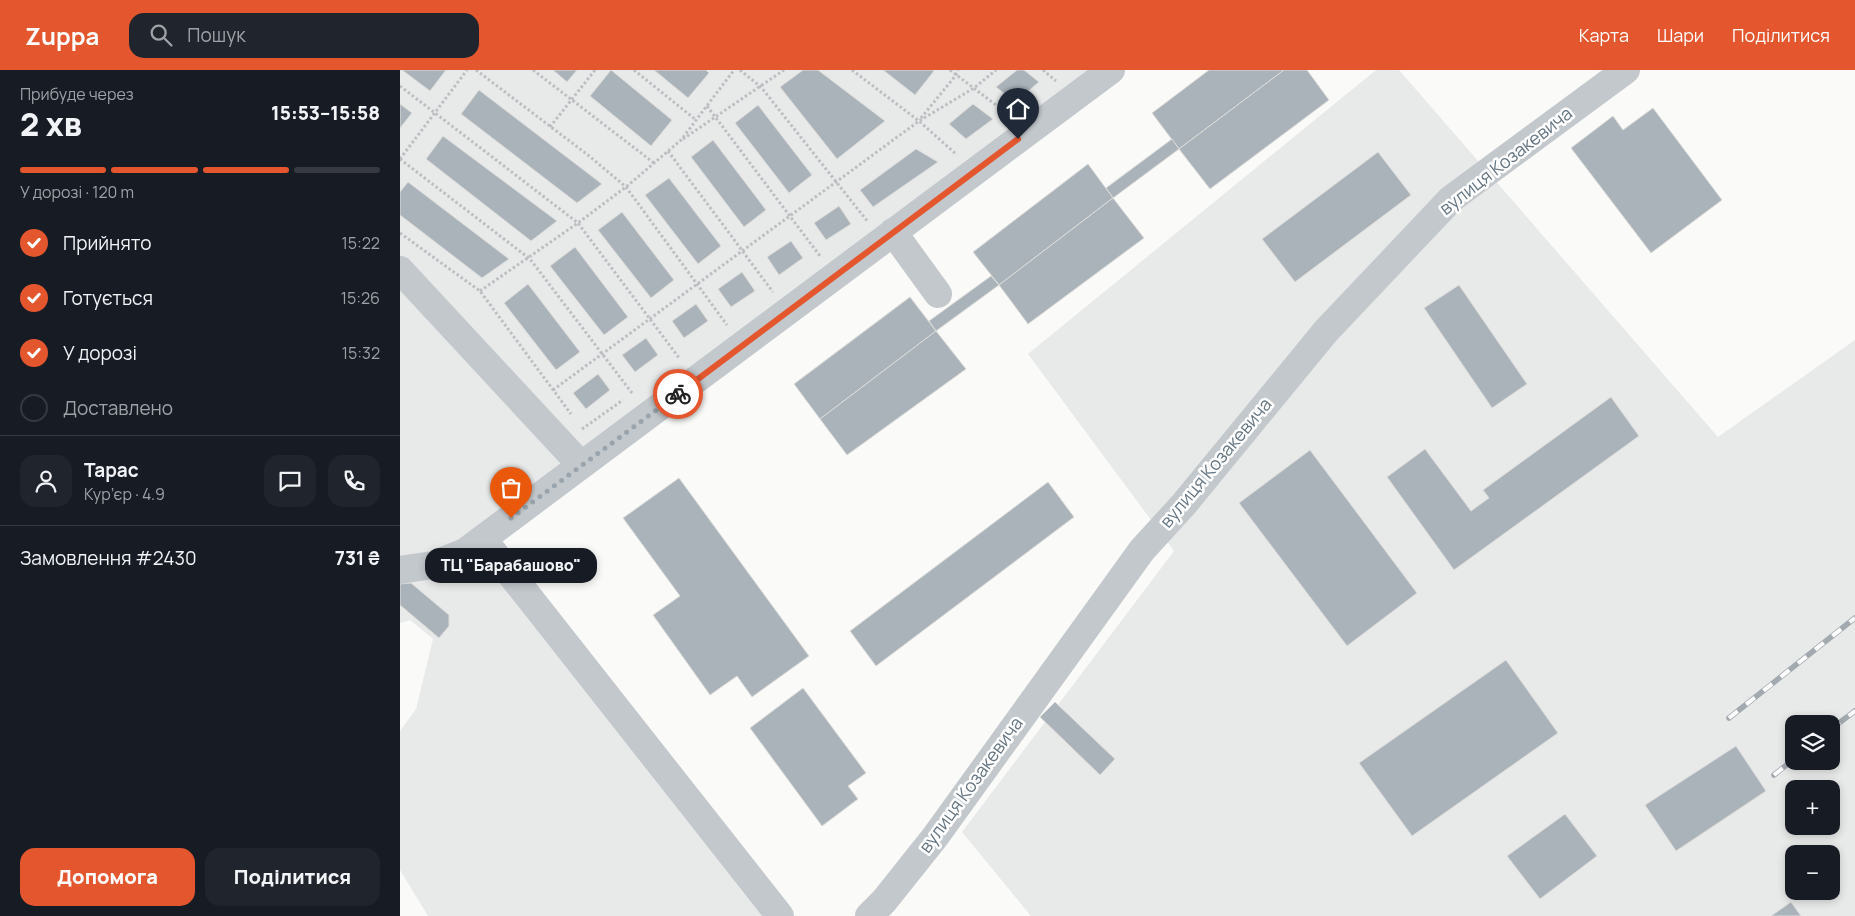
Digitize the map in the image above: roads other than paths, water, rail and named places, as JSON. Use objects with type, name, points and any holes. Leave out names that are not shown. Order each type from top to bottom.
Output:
[{"type":"street","points":[[400,570],[433,566],[451,560],[483,539],[581,465],[882,228],[1111,70]]},
{"type":"street","name":"вулиця Козакевича","points":[[869,916],[884,901],[935,837],[1142,550],[1184,504],[1326,332],[1451,199],[1626,70]]},
{"type":"street","points":[[882,228],[938,294]]},
{"type":"street","points":[[400,270],[581,465]]},
{"type":"street","points":[[483,539],[780,916]]},
{"type":"railway","points":[[1729,718],[1855,618]]},
{"type":"railway","points":[[1840,722],[1855,711]]},
{"type":"railway","points":[[1774,775],[1785,766]]},
{"type":"place","name":"ТЦ \"Барабашово\"","points":[[511,518]]}]
